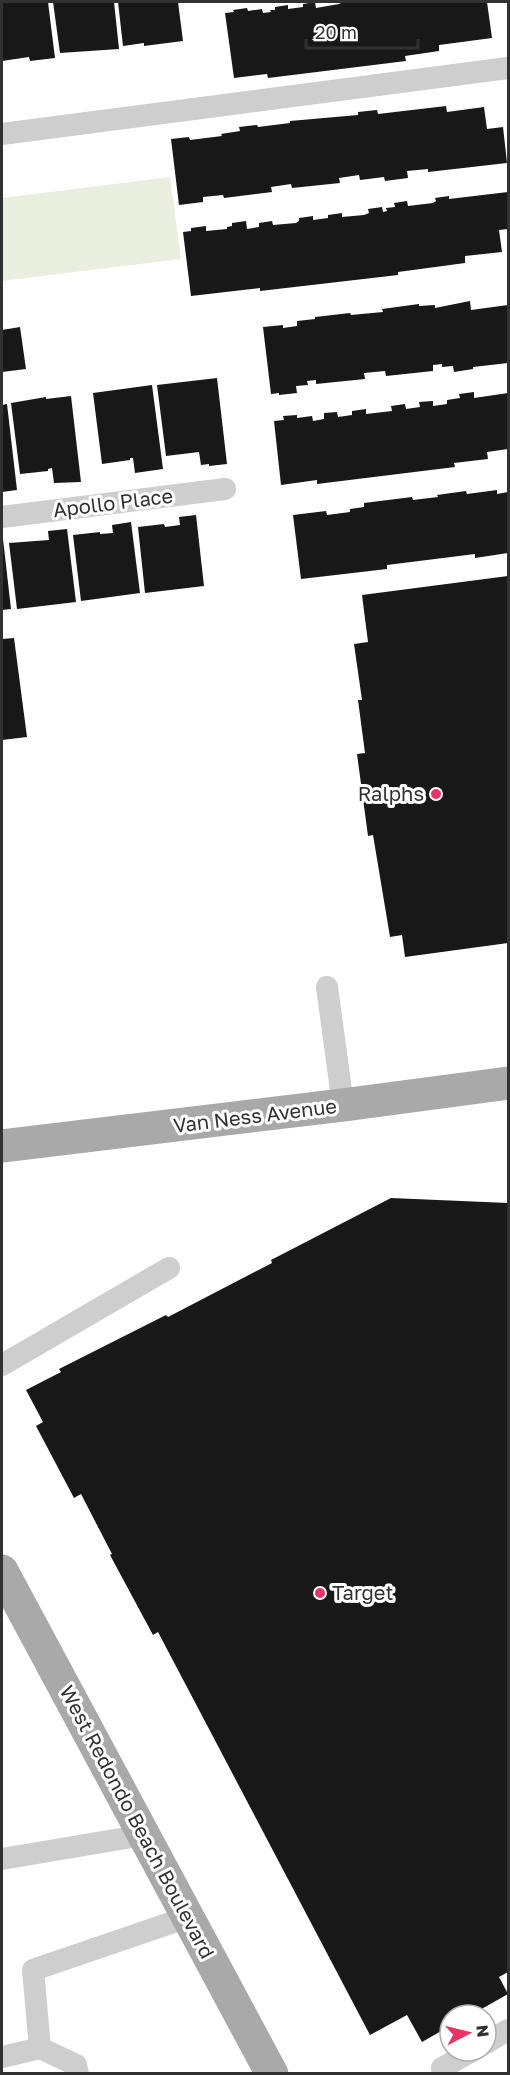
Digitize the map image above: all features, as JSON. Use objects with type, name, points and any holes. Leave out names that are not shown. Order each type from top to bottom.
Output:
[{"type":"main road","name":"Van Ness Avenue","points":[[2,1146],[508,1083]]},
{"type":"main road","name":"West Redondo Beach Boulevard","points":[[6,1587],[144,1835],[272,2073]]},
{"type":"lane","points":[[2,134],[508,68]]},
{"type":"lane","name":"Apollo Place","points":[[2,517],[225,489]]},
{"type":"lane","points":[[327,987],[343,1105]]},
{"type":"lane","points":[[2,1365],[168,1268]]},
{"type":"lane","points":[[2,1859],[144,1835]]},
{"type":"lane","points":[[40,2048],[33,1970],[188,1917]]},
{"type":"lane","points":[[2,2057],[40,2048],[76,2065],[78,2073]]},
{"type":"lane","points":[[442,2068],[451,2063]]},
{"type":"shaded area","points":[[170,177],[181,259],[2,281],[2,198]]},
{"type":"building","points":[[2,2],[48,2],[55,58],[30,61],[29,57],[2,61]]},
{"type":"building","points":[[53,2],[114,2],[119,49],[60,53]]},
{"type":"building","points":[[118,2],[178,2],[183,41],[123,46]]},
{"type":"building","points":[[315,2],[316,8],[343,2],[487,2],[492,38],[439,45],[439,51],[405,56],[406,61],[268,78],[267,74],[234,78],[225,13],[247,8],[248,11],[262,9],[263,13],[275,10],[275,7],[288,5],[288,9],[303,7],[303,4]]},
{"type":"building","points":[[446,106],[447,112],[484,107],[487,129],[503,127],[507,163],[428,172],[428,169],[407,171],[408,178],[385,181],[384,177],[360,180],[359,175],[339,178],[340,183],[292,188],[291,184],[271,187],[272,192],[224,198],[223,195],[203,197],[203,202],[179,205],[171,139],[189,137],[190,140],[222,136],[221,134],[240,131],[239,127],[257,125],[258,127],[290,123],[290,121],[358,115],[358,112],[377,110],[378,114]]},
{"type":"building","points":[[508,192],[508,229],[499,230],[502,252],[465,256],[465,263],[398,272],[398,275],[260,291],[260,288],[191,296],[183,232],[191,231],[191,228],[206,226],[206,231],[227,229],[232,226],[232,223],[246,221],[247,229],[259,227],[259,223],[272,221],[273,225],[296,223],[299,218],[313,216],[313,220],[342,213],[342,217],[364,215],[369,213],[368,209],[382,207],[383,212],[387,211],[386,208],[395,207],[394,203],[407,201],[408,206],[433,203],[436,201],[435,198],[449,196],[449,199]]},
{"type":"building","points":[[470,301],[471,310],[508,305],[508,363],[473,367],[473,369],[454,372],[453,366],[442,367],[442,364],[433,365],[433,371],[386,376],[385,371],[364,373],[365,379],[316,384],[316,380],[307,381],[308,385],[296,386],[297,393],[271,394],[263,327],[283,325],[283,328],[297,326],[297,321],[315,319],[315,317],[383,312],[382,309],[419,304],[419,306],[435,305],[435,308]]},
{"type":"building","points":[[20,327],[26,369],[2,372],[2,330]]},
{"type":"building","points":[[217,378],[227,464],[201,465],[199,452],[166,456],[157,385]]},
{"type":"building","points":[[152,385],[163,469],[135,473],[133,458],[102,464],[93,393]]},
{"type":"building","points":[[474,392],[474,398],[508,393],[508,449],[487,452],[488,459],[454,463],[455,467],[317,484],[317,480],[281,485],[274,421],[284,420],[283,416],[297,415],[297,418],[312,416],[313,421],[324,419],[324,413],[337,412],[338,417],[352,415],[352,411],[366,409],[366,414],[392,411],[391,406],[405,404],[406,409],[420,407],[419,402],[433,401],[433,406],[447,404],[447,400],[460,398],[459,394]]},
{"type":"building","points":[[71,396],[81,482],[54,483],[52,468],[48,471],[20,474],[11,403],[46,397],[46,399]]},
{"type":"building","points":[[7,404],[17,490],[2,492],[2,405]]},
{"type":"building","points":[[497,490],[497,494],[508,492],[508,553],[475,558],[475,554],[387,565],[387,569],[301,579],[293,515],[326,511],[327,515],[350,512],[350,509],[364,507],[364,503],[412,497],[413,500],[466,491],[467,494]]},
{"type":"building","points":[[196,515],[204,586],[145,593],[138,527],[180,525],[179,517]]},
{"type":"building","points":[[131,522],[140,593],[81,601],[73,535],[113,533],[112,525]]},
{"type":"building","points":[[67,529],[76,602],[17,609],[9,543],[49,540],[48,531]]},
{"type":"building","points":[[2,539],[11,609],[2,610]]},
{"type":"building","name":"Ralphs","points":[[508,576],[508,943],[405,957],[402,935],[390,937],[373,835],[368,836],[357,754],[365,753],[358,700],[362,700],[354,644],[368,642],[362,595]]},
{"type":"building","points":[[14,638],[27,737],[2,740],[2,639]]},
{"type":"building","name":"Target","points":[[391,1198],[508,1203],[508,1972],[499,1977],[508,1994],[492,2003],[438,2003],[438,2033],[422,2042],[407,2015],[370,2035],[158,1632],[153,1635],[110,1555],[112,1554],[81,1494],[74,1498],[36,1426],[43,1422],[26,1390],[61,1372],[59,1369],[166,1315],[168,1317],[272,1263],[271,1260]]},
{"type":"place","name":"Ralphs","points":[[436,794]]},
{"type":"place","name":"Target","points":[[320,1593]]}]
